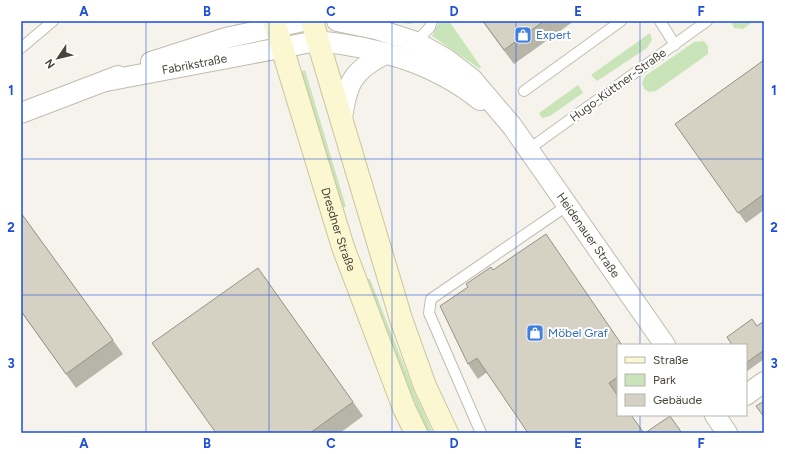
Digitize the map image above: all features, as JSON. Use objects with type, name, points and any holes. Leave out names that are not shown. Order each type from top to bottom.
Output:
[{"type":"main road","name":"Dresdner Straße","points":[[275,24],[343,247],[404,408],[416,433]]},
{"type":"main road","points":[[314,31],[342,118],[401,319],[425,386],[447,433]]},
{"type":"street","name":"Fabrikstraße","points":[[226,38],[236,21]]},
{"type":"street","name":"Fabrikstraße","points":[[21,113],[157,60],[275,24],[303,21]]},
{"type":"street","name":"Heidenauer Straße","points":[[337,21],[376,29],[416,42],[461,69],[512,126],[664,344]]},
{"type":"street","name":"Fabrikstraße","points":[[106,81],[282,48],[314,31]]},
{"type":"street","name":"Heidenauer Straße","points":[[314,31],[348,44],[387,52],[427,67],[473,94],[512,126]]},
{"type":"street","points":[[342,118],[346,94],[351,81],[369,62],[387,52]]},
{"type":"street","points":[[747,394],[764,382]]},
{"type":"street","points":[[717,416],[727,433]]},
{"type":"lane","points":[[21,48],[53,21]]},
{"type":"lane","points":[[416,42],[430,27],[432,21]]},
{"type":"lane","points":[[524,91],[621,21]]},
{"type":"lane","points":[[660,21],[675,45]]},
{"type":"lane","name":"Hugo-Küttner-Straße","points":[[529,149],[707,21]]},
{"type":"lane","points":[[481,433],[429,313],[431,299],[568,205]]},
{"type":"green space","points":[[385,21],[417,21],[411,24]]},
{"type":"green space","points":[[440,21],[449,21],[481,67],[480,69],[432,36]]},
{"type":"green space","points":[[731,21],[754,21],[743,29],[734,28]]},
{"type":"green space","points":[[650,33],[652,40],[647,48],[597,81],[591,75]]},
{"type":"green space","points":[[704,41],[708,46],[708,54],[656,91],[649,92],[644,89],[642,83],[645,76],[694,42]]},
{"type":"green space","points":[[305,70],[346,207],[340,208],[300,72]]},
{"type":"green space","points":[[578,85],[583,93],[550,116],[542,118],[539,113]]},
{"type":"green space","points":[[364,279],[370,279],[414,391],[433,433],[428,433],[385,333]]},
{"type":"building","points":[[483,21],[544,21],[504,50]]},
{"type":"building","points":[[764,60],[764,194],[738,213],[675,124]]},
{"type":"building","points":[[21,213],[113,340],[66,374],[21,311]]},
{"type":"building","name":"Möbel Graf","points":[[546,234],[621,344],[617,344],[617,378],[609,383],[617,395],[617,416],[632,416],[644,433],[528,433],[477,358],[468,364],[440,306],[468,287],[466,284],[491,267],[493,270]]},
{"type":"building","points":[[258,268],[353,402],[310,433],[216,433],[152,343]]},
{"type":"building","points":[[752,319],[757,326],[764,321],[764,350],[747,362],[747,344],[731,344],[727,337]]},
{"type":"building","points":[[764,401],[764,417],[756,406]]},
{"type":"building","points":[[670,416],[682,433],[645,433]]},
{"type":"place","name":"Expert","points":[[523,35]]},
{"type":"place","name":"Möbel Graf","points":[[535,333]]}]
